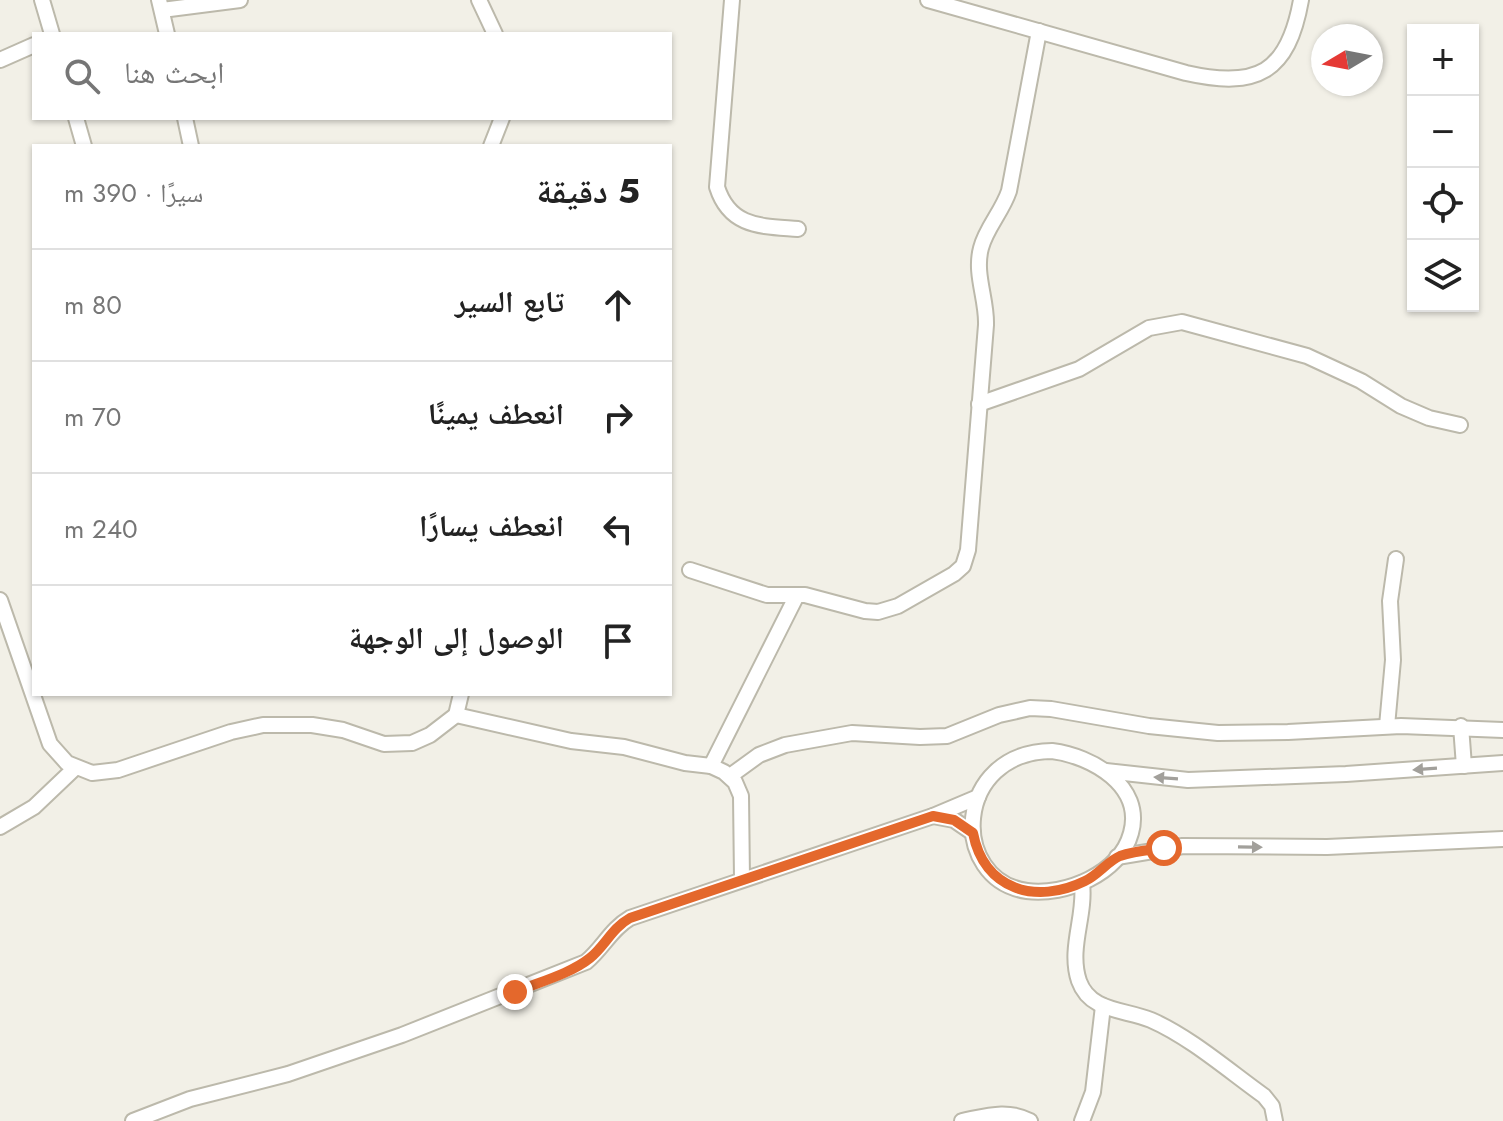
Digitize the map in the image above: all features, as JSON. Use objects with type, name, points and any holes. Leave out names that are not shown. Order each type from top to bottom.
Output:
[{"type":"street","points":[[42,0],[51,32]]},
{"type":"street","points":[[167,32],[161,5],[240,0]]},
{"type":"street","points":[[479,0],[494,32]]},
{"type":"street","points":[[732,0],[717,187],[724,203],[743,221],[759,226],[798,229]]},
{"type":"street","points":[[928,0],[1186,73],[1242,78],[1264,71],[1281,56],[1296,23],[1301,0]]},
{"type":"street","points":[[690,570],[767,595],[813,597],[865,611],[885,611],[959,570],[967,556],[987,315],[979,258],[985,237],[1001,213],[1009,191],[1039,31]]},
{"type":"street","points":[[0,60],[32,46]]},
{"type":"street","points":[[77,120],[83,144]]},
{"type":"street","points":[[185,120],[191,144]]},
{"type":"street","points":[[492,144],[501,120]]},
{"type":"street","points":[[979,404],[1079,369],[1149,328],[1182,322],[1307,356],[1353,376],[1401,406],[1429,418],[1460,425]]},
{"type":"street","points":[[1387,726],[1393,660],[1390,601],[1396,559]]},
{"type":"street","points":[[711,766],[797,595]]},
{"type":"street","points":[[0,600],[32,693]]},
{"type":"street","points":[[33,696],[55,752],[75,768],[92,773],[109,772],[231,732],[280,724],[328,727],[375,742],[403,745],[430,735],[456,715],[461,696]]},
{"type":"street","points":[[730,776],[759,755],[785,745],[852,733],[947,736],[999,715],[1030,708],[1218,733],[1387,726],[1461,726],[1503,730]]},
{"type":"street","points":[[456,715],[571,741],[624,747],[685,763],[711,766],[730,776],[739,789],[742,803],[742,879]]},
{"type":"street","points":[[1461,726],[1464,766]]},
{"type":"street","points":[[1064,752],[1106,771],[1122,788],[1133,813],[1132,831],[1117,857],[1101,872],[1082,883],[1047,892],[1013,888],[987,867],[977,848],[973,817],[978,797],[989,778],[1003,764],[1030,753],[1064,752]]},
{"type":"street","points":[[1106,771],[1188,780],[1346,774],[1503,763]]},
{"type":"street","points":[[0,827],[34,807],[75,768]]},
{"type":"street","points":[[133,1121],[190,1099],[288,1074],[459,1014],[586,962],[613,930],[630,918],[933,816],[978,797]]},
{"type":"street","points":[[933,816],[954,820],[973,833]]},
{"type":"street","points":[[1117,857],[1183,846],[1310,848],[1503,839]]},
{"type":"street","points":[[1082,883],[1083,906],[1075,950],[1076,968],[1086,996],[1103,1006],[1169,1029],[1264,1096],[1272,1106],[1275,1121]]},
{"type":"street","points":[[1082,1121],[1093,1092],[1103,1006]]},
{"type":"street","points":[[962,1121],[1009,1113],[1030,1121]]},
{"type":"route","points":[[515,992],[586,962],[613,930],[630,918],[933,816],[954,820],[973,833],[981,858],[1003,882],[1013,888],[1035,892],[1071,887],[1092,878],[1117,857],[1164,848]]}]
